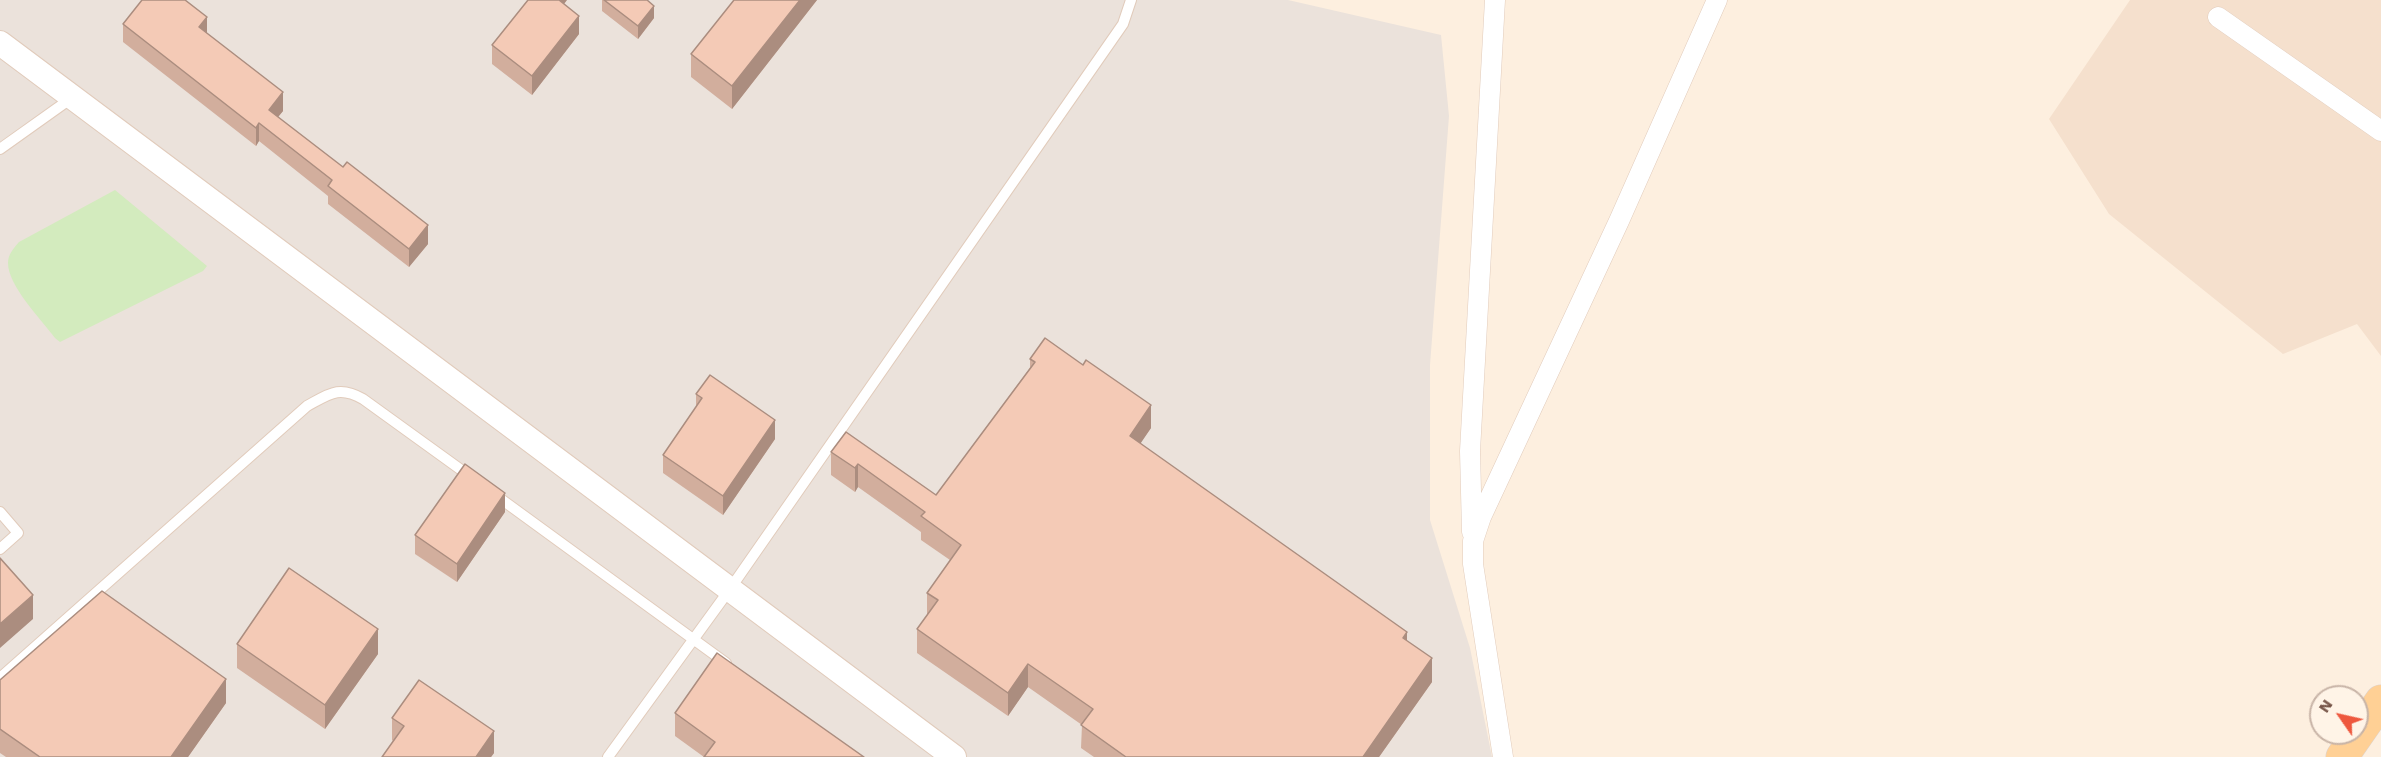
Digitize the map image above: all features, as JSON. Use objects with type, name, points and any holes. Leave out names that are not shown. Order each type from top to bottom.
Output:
[{"type":"main road","points":[[2342,757],[2381,701]]},
{"type":"street","points":[[1495,0],[1470,451],[1473,564],[1503,757]]},
{"type":"street","points":[[1473,541],[1481,517],[1614,232],[1717,0]]},
{"type":"street","points":[[2218,17],[2381,131]]},
{"type":"street","points":[[0,43],[954,757]]},
{"type":"lane","points":[[608,757],[730,589],[1123,24],[1131,0]]},
{"type":"lane","points":[[0,149],[73,97]]},
{"type":"lane","points":[[0,678],[307,406],[332,392],[344,391],[363,399],[476,481]]},
{"type":"lane","points":[[486,488],[736,670]]},
{"type":"lane","points":[[0,512],[18,533],[0,549]]},
{"type":"shaded area","points":[[0,0],[1288,0],[1441,35],[1449,116],[1430,365],[1430,520],[1470,648],[1492,757],[0,757]]},
{"type":"shaded area","points":[[2130,0],[2381,0],[2381,356],[2357,324],[2283,354],[2109,214],[2049,119]]},
{"type":"green space","points":[[115,190],[207,266],[203,271],[60,342],[34,312],[13,282],[9,272],[9,257],[19,242]]},
{"type":"building","points":[[142,0],[185,0],[207,17],[199,27],[283,92],[269,110],[343,167],[347,162],[428,225],[409,249],[328,186],[332,180],[259,123],[256,128],[123,24]]},
{"type":"building","points":[[528,0],[559,0],[579,16],[532,76],[492,45]]},
{"type":"building","points":[[604,0],[647,0],[654,6],[638,26]]},
{"type":"building","points":[[734,0],[800,0],[732,86],[691,54]]},
{"type":"building","points":[[1045,338],[1083,365],[1086,360],[1151,405],[1130,436],[1407,632],[1403,638],[1432,658],[1363,757],[1126,757],[1081,725],[1093,709],[1028,664],[1008,693],[917,629],[938,600],[927,593],[961,545],[921,516],[925,512],[858,464],[855,468],[831,452],[846,432],[936,495],[1035,362],[1030,359]]},
{"type":"building","points":[[710,375],[775,420],[723,496],[663,455],[702,398],[696,394]]},
{"type":"building","points":[[465,464],[505,493],[457,564],[415,535]]},
{"type":"building","points":[[0,558],[33,595],[0,624]]},
{"type":"building","points":[[289,568],[378,629],[325,705],[237,644]]},
{"type":"building","points":[[102,591],[226,679],[171,757],[40,757],[0,729],[0,680]]},
{"type":"building","points":[[717,653],[864,757],[704,757],[715,742],[675,713]]},
{"type":"building","points":[[419,680],[494,731],[476,757],[382,757],[404,726],[392,718]]}]
